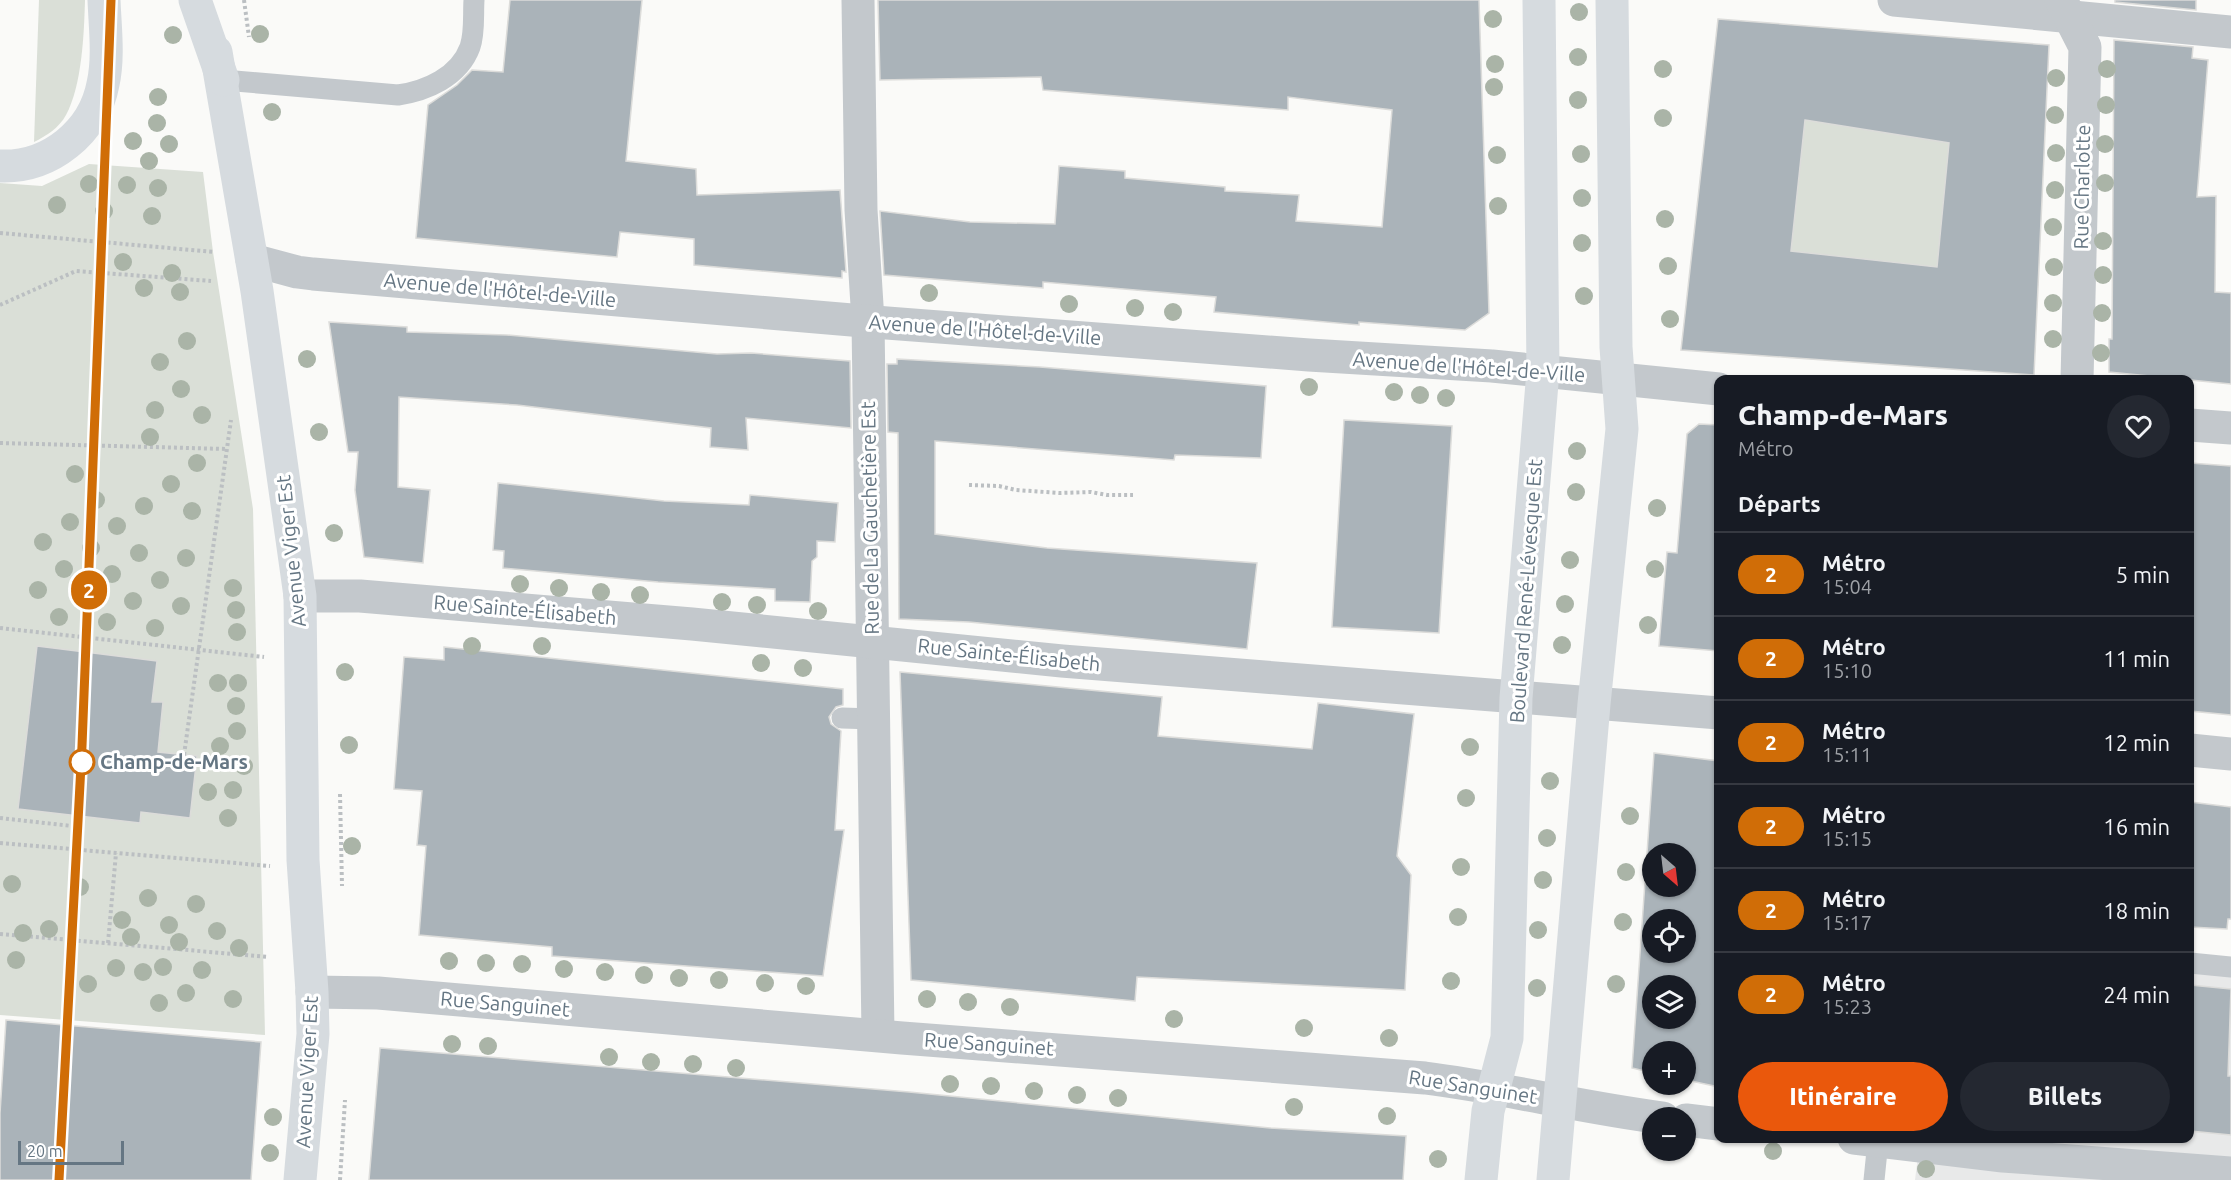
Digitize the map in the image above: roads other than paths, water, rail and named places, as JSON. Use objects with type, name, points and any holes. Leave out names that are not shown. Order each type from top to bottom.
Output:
[{"type":"main road","points":[[0,166],[30,163],[53,154],[72,140],[88,122],[104,82],[104,0]]},
{"type":"main road","points":[[195,0],[223,80]]},
{"type":"main road","name":"Avenue Viger Est","points":[[206,0],[223,80],[252,260],[300,596],[303,860],[313,1034],[300,1180]]},
{"type":"main road","name":"Boulevard René-Lévesque Est","points":[[1481,1180],[1486,1123],[1492,1088],[1507,1038],[1516,698],[1543,371],[1539,0]]},
{"type":"main road","points":[[1553,1180],[1594,704],[1622,429],[1617,347],[1612,0]]},
{"type":"street","name":"Rue de La Gauchetière Est","points":[[858,0],[861,210],[868,321],[878,1035]]},
{"type":"street","points":[[1894,0],[2065,8],[2231,32]]},
{"type":"street","name":"Rue Charlotte","points":[[2065,8],[2085,47],[2077,375]]},
{"type":"street","name":"Avenue de l'Hôtel-de-Ville","points":[[252,260],[313,274],[868,321],[1543,371],[1714,389]]},
{"type":"street","points":[[2194,425],[2231,428]]},
{"type":"street","name":"Rue Sainte-Élisabeth","points":[[300,596],[360,596],[692,624],[1085,663],[1714,713]]},
{"type":"street","points":[[2194,750],[2231,754]]},
{"type":"street","name":"Rue Sanguinet","points":[[312,992],[378,993],[1413,1077],[1492,1088],[1612,1112],[1642,1116]]},
{"type":"street","points":[[1696,1121],[1714,1123]]},
{"type":"street","points":[[1881,1143],[2002,1168],[2231,1173]]},
{"type":"lane","points":[[223,80],[398,95],[416,92],[434,85],[463,61],[470,47],[474,0]]},
{"type":"lane","points":[[842,718],[874,719]]},
{"type":"lane","points":[[2194,963],[2231,967]]},
{"type":"lane","points":[[1867,1143],[1874,1180]]},
{"type":"metro line","name":"2","points":[[59,1180],[82,746],[111,0]]},
{"type":"place","name":"Champ-de-Mars","points":[[82,762]]}]
